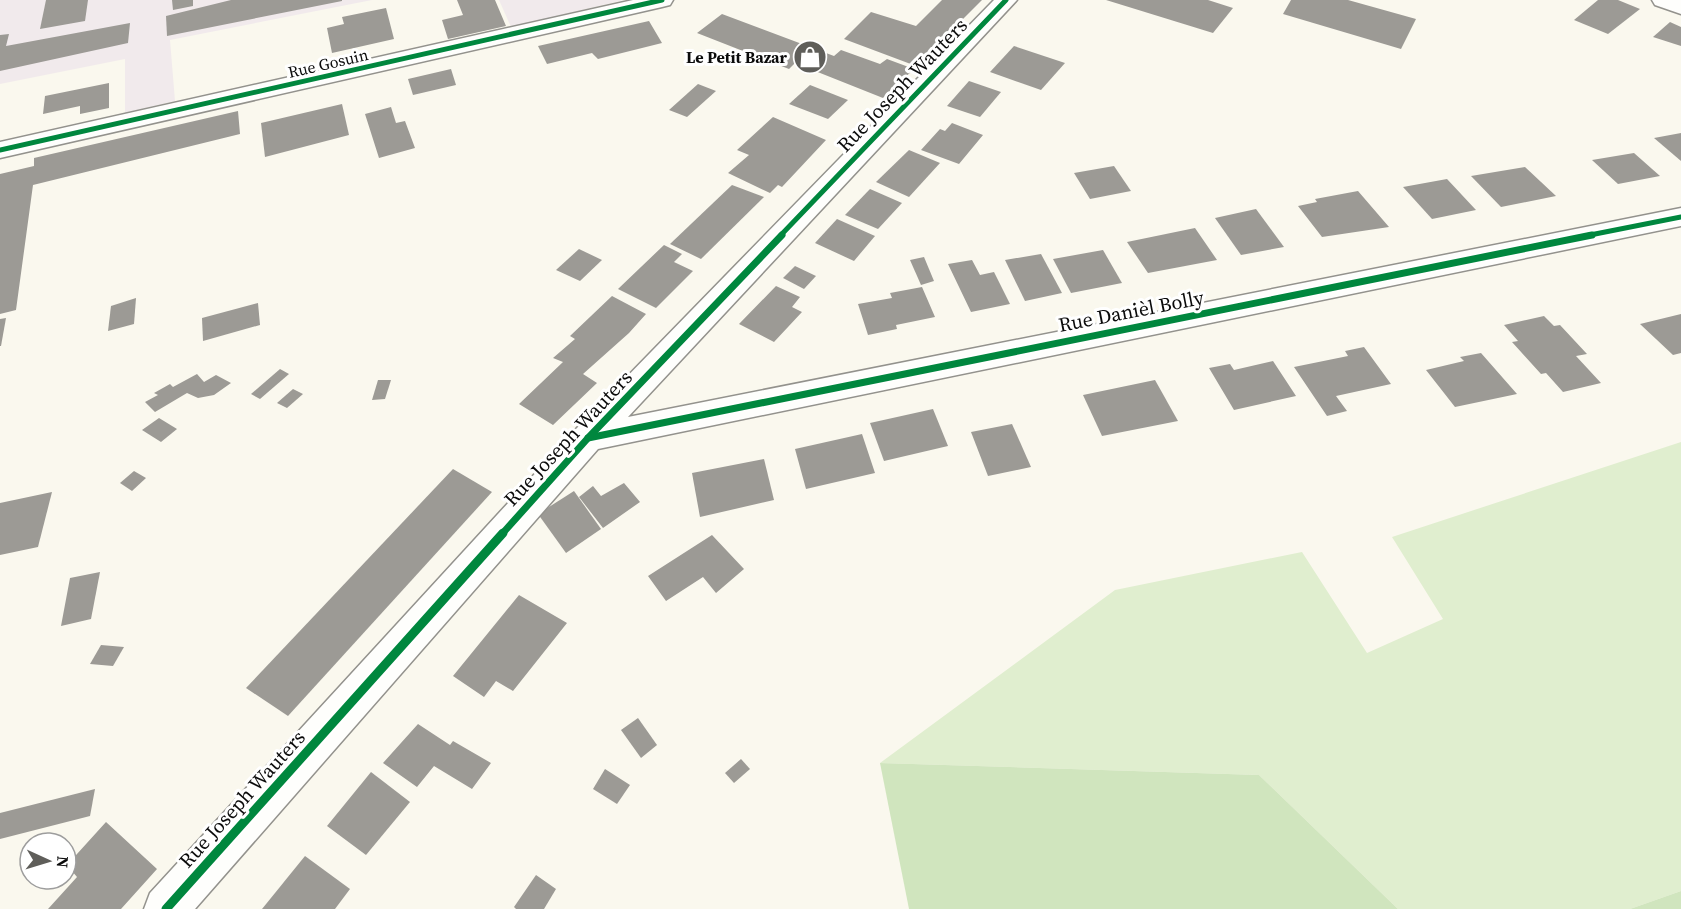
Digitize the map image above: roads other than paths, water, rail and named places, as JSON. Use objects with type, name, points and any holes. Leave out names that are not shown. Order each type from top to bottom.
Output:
[{"type":"street","name":"Rue Gosuin","points":[[0,150],[662,0]]},
{"type":"street","name":"Rue Joseph Wauters","points":[[166,909],[588,438],[1006,0]]},
{"type":"street","points":[[1663,0],[1681,7]]},
{"type":"street","name":"Rue Danièl Bolly","points":[[588,438],[1681,217]]},
{"type":"place","name":"Le Petit Bazar","points":[[810,57]]}]
